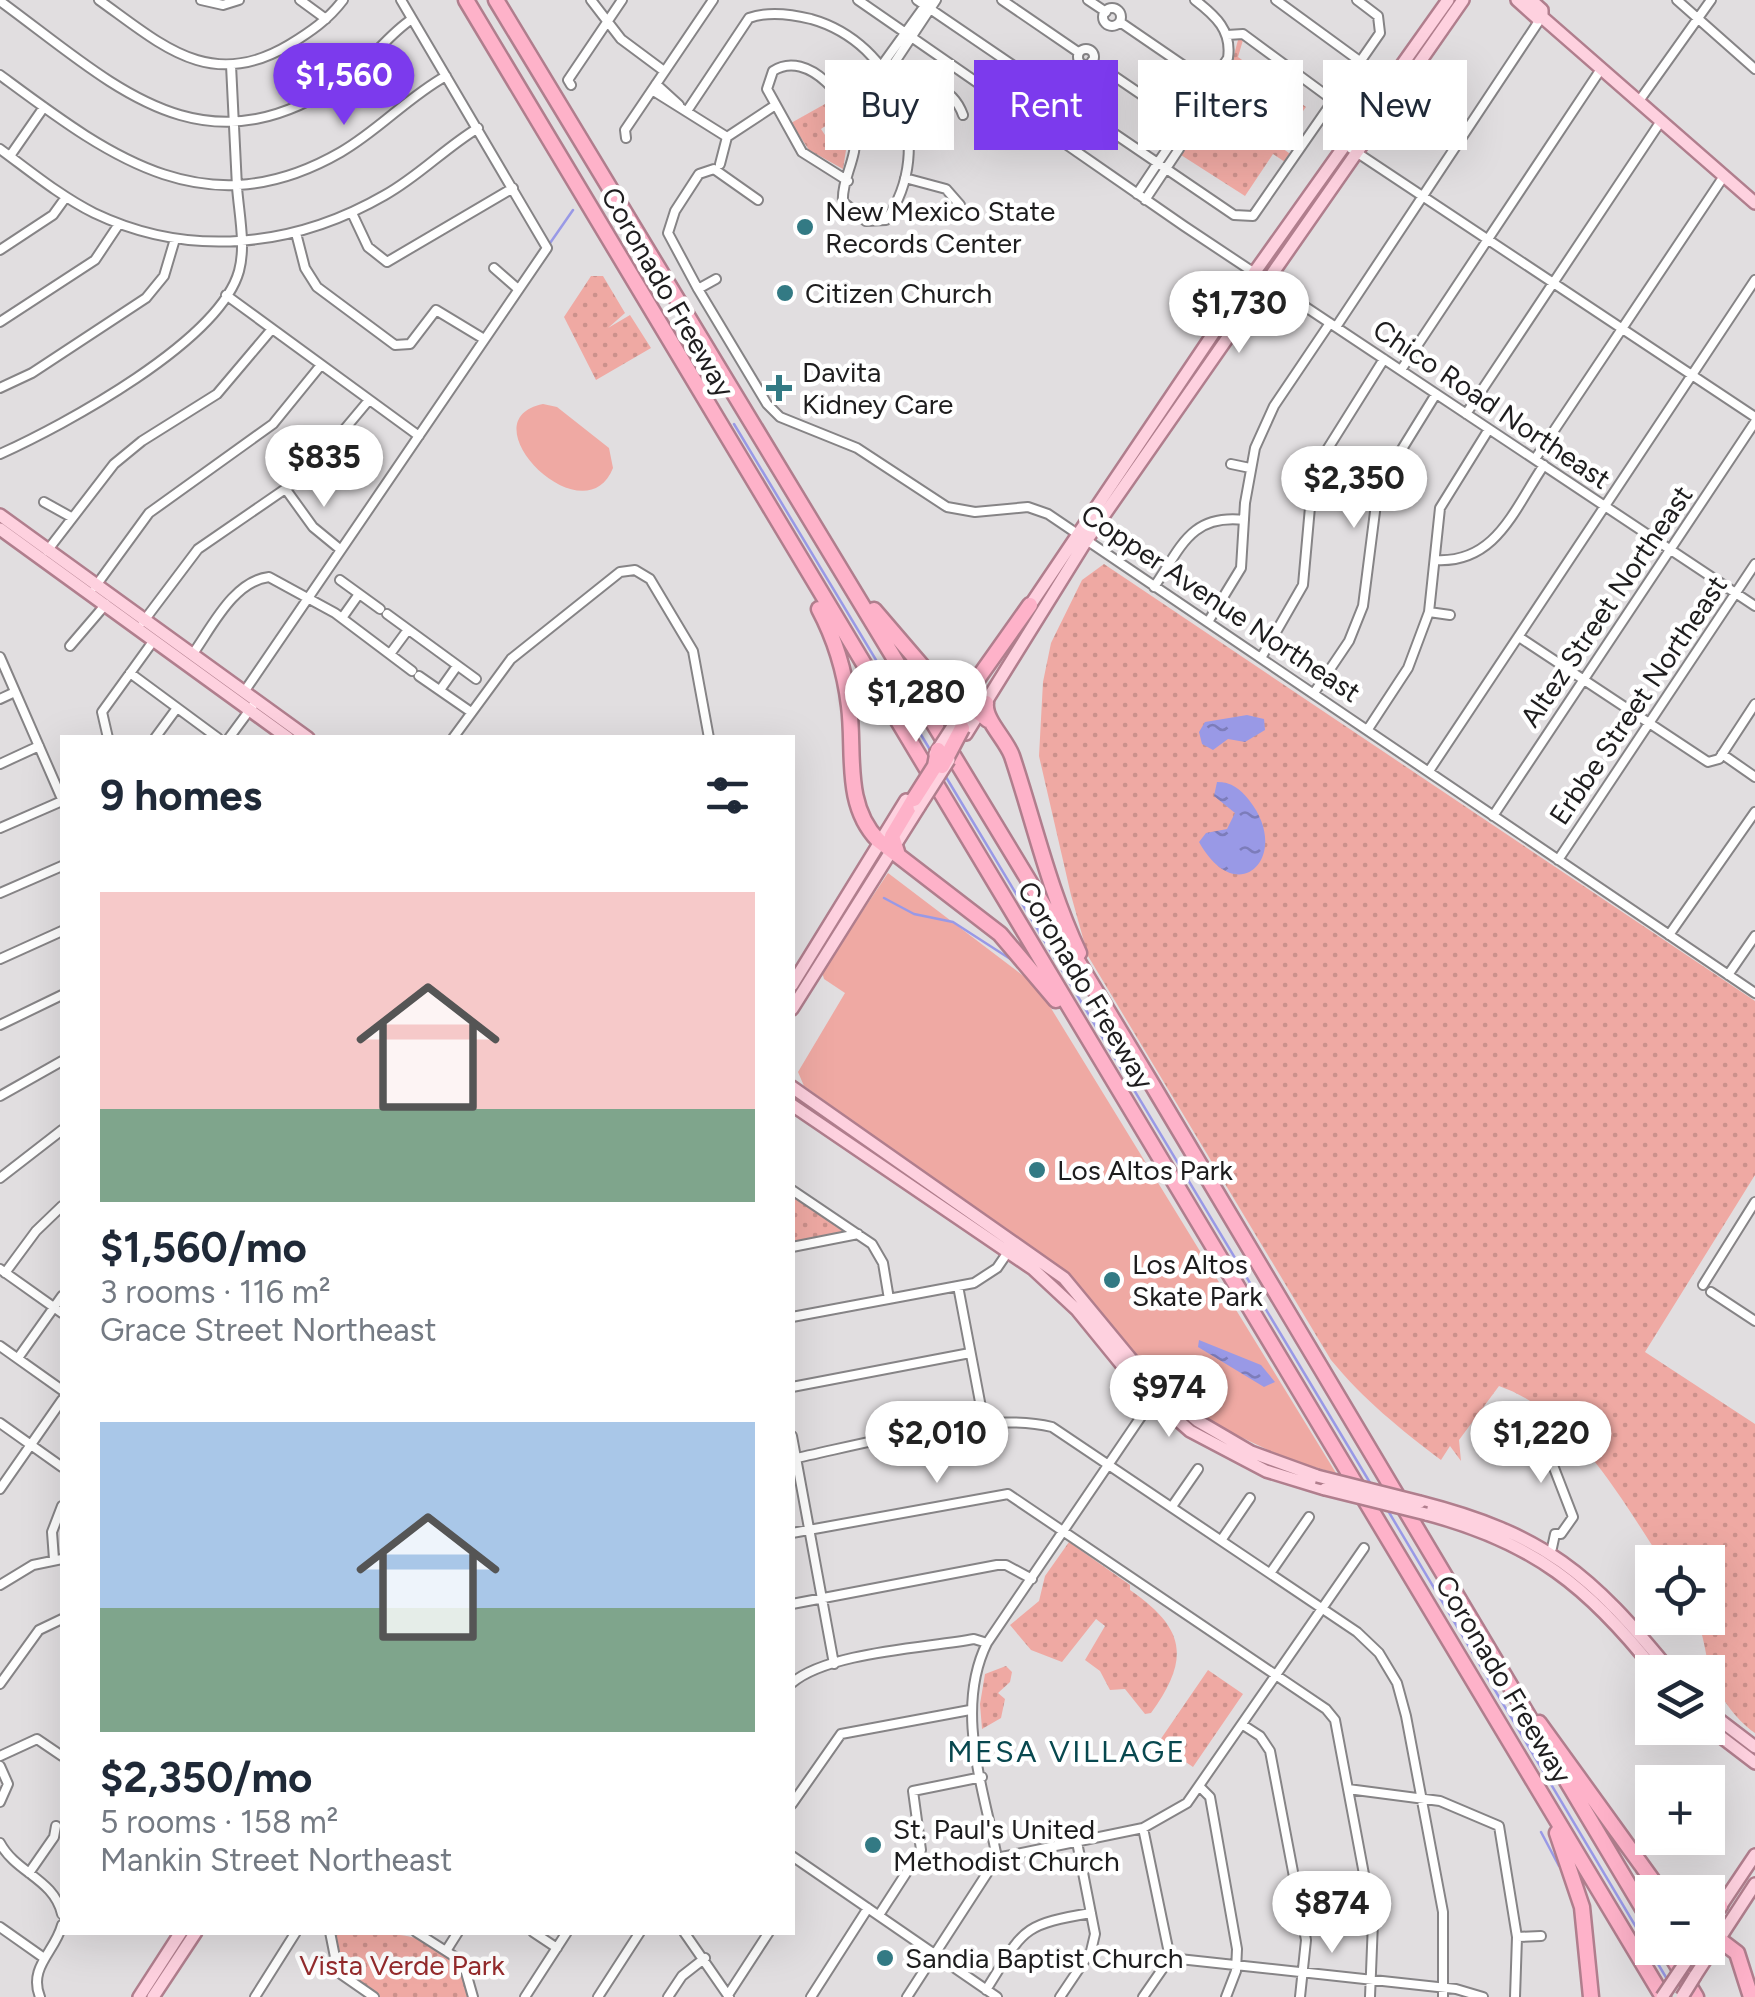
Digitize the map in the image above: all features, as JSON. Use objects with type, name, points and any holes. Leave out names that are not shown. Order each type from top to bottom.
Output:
[{"type":"highway","name":"Coronado Freeway","points":[[466,0],[1662,1997]]},
{"type":"highway","name":"Coronado Freeway","points":[[496,0],[1150,1081],[1635,1896]]},
{"type":"highway","points":[[792,490],[884,624],[971,712],[1001,736],[1073,940],[1150,1081]]},
{"type":"highway","points":[[764,502],[820,611],[839,658],[851,718],[854,790],[862,817],[888,844],[1018,952],[1120,1091]]},
{"type":"highway","points":[[942,772],[944,757],[971,712],[969,692],[1030,605]]},
{"type":"highway","points":[[888,844],[933,770],[938,750]]},
{"type":"highway","points":[[1495,1665],[1648,1875]]},
{"type":"highway","points":[[1510,1738],[1577,1884],[1592,1997]]},
{"type":"highway","points":[[1725,1945],[1742,1962],[1751,1997]]},
{"type":"highway","points":[[1677,1965],[1696,1997]]},
{"type":"main road","points":[[1408,60],[1448,0]]},
{"type":"main road","points":[[1417,60],[1463,0]]},
{"type":"main road","points":[[1518,0],[1537,18],[1537,6]]},
{"type":"main road","points":[[1537,6],[1755,203]]},
{"type":"main road","points":[[938,750],[971,712],[1254,273],[1348,150]]},
{"type":"main road","points":[[1030,605],[1266,281],[1349,150]]},
{"type":"main road","points":[[0,515],[108,601],[253,705],[303,735]]},
{"type":"main road","points":[[0,529],[45,554]]},
{"type":"main road","points":[[253,705],[285,735]]},
{"type":"main road","points":[[915,799],[942,772]]},
{"type":"main road","points":[[795,976],[888,844]]},
{"type":"main road","points":[[795,1005],[888,844]]},
{"type":"main road","points":[[813,978],[808,970],[833,917]]},
{"type":"main road","points":[[795,1089],[1074,1289],[1155,1394],[1190,1431],[1241,1460],[1324,1489],[1509,1529],[1612,1602],[1657,1655]]},
{"type":"main road","points":[[795,1107],[1012,1246]]},
{"type":"main road","points":[[846,1142],[853,1137],[889,1156]]},
{"type":"main road","points":[[1155,1394],[1218,1434],[1316,1476],[1423,1508]]},
{"type":"main road","points":[[1548,1553],[1604,1609],[1642,1655]]},
{"type":"main road","points":[[1725,1724],[1755,1747]]},
{"type":"main road","points":[[1725,1739],[1755,1763]]},
{"type":"main road","points":[[1725,1894],[1755,1855]]},
{"type":"main road","points":[[1725,1917],[1755,1884]]},
{"type":"main road","points":[[149,1993],[179,1935]]},
{"type":"main road","points":[[149,1993],[193,1935]]},
{"type":"main road","points":[[1662,1997],[1683,1965]]},
{"type":"main road","points":[[1682,1997],[1700,1965]]},
{"type":"street","points":[[99,0],[113,4],[168,50],[198,62],[231,65],[273,54],[326,19],[343,0]]},
{"type":"street","points":[[201,0],[223,4],[238,0]]},
{"type":"street","points":[[300,0],[326,19]]},
{"type":"street","points":[[241,696],[547,248],[400,0]]},
{"type":"street","points":[[592,0],[626,44],[664,71]]},
{"type":"street","points":[[571,85],[568,80],[622,0]]},
{"type":"street","points":[[626,138],[625,130],[713,0]]},
{"type":"street","name":"Chico Road Northeast","points":[[858,0],[1141,197],[1755,606]]},
{"type":"street","points":[[1002,0],[1078,52],[1081,64],[1092,62],[1138,92]]},
{"type":"street","points":[[1088,0],[1106,12],[1108,24],[1120,22],[1175,60]]},
{"type":"street","points":[[1195,0],[1216,16],[1227,35],[1227,60]]},
{"type":"street","points":[[1276,0],[1358,60]]},
{"type":"street","points":[[1358,0],[1381,24],[1362,60]]},
{"type":"street","points":[[1677,0],[1755,69]]},
{"type":"street","points":[[1638,101],[1711,0]]},
{"type":"street","points":[[0,2],[135,100],[177,118],[234,124],[284,114],[324,93],[370,60],[412,19]]},
{"type":"street","points":[[891,60],[927,3],[1052,92],[1054,103],[1066,100],[1234,215],[1247,218],[1258,212],[1323,118]]},
{"type":"street","points":[[1208,622],[1241,568],[1250,468],[1274,406],[1422,196],[1537,6]]},
{"type":"street","points":[[683,108],[744,23],[754,16],[784,14],[819,22],[853,39],[874,60]]},
{"type":"street","points":[[1227,35],[1248,38],[1323,94]]},
{"type":"street","points":[[0,454],[67,422],[174,352],[196,333],[226,295],[238,273],[241,242],[231,65]]},
{"type":"street","points":[[825,82],[792,66],[773,72],[767,89],[802,152],[848,181]]},
{"type":"street","points":[[1401,370],[1602,68]]},
{"type":"street","points":[[0,74],[104,150],[143,169],[194,182],[237,183],[283,176],[326,160],[391,120],[446,76]]},
{"type":"street","points":[[654,87],[727,137]]},
{"type":"street","points":[[954,97],[963,114]]},
{"type":"street","points":[[720,164],[727,137],[774,106]]},
{"type":"street","points":[[10,156],[44,108]]},
{"type":"street","points":[[1466,414],[1660,121]]},
{"type":"street","points":[[0,149],[66,197],[120,224],[175,239],[241,242],[296,233],[352,213],[419,174],[478,128]]},
{"type":"street","points":[[855,150],[844,202],[861,218],[876,224],[886,220],[905,178],[908,150]]},
{"type":"street","points":[[1141,197],[1171,150]]},
{"type":"street","points":[[1353,150],[1755,419]]},
{"type":"street","name":"Copper Avenue Northeast","points":[[758,200],[714,170],[699,174],[675,211],[668,233],[767,404],[780,417],[856,448],[947,508],[975,512],[1028,508],[1048,514],[1755,993]]},
{"type":"street","points":[[1435,560],[1462,560],[1486,548],[1622,329],[1724,176]]},
{"type":"street","points":[[905,178],[946,189],[960,206]]},
{"type":"street","points":[[352,213],[368,246],[388,262],[513,188]]},
{"type":"street","points":[[0,250],[53,215],[66,197]]},
{"type":"street","points":[[0,322],[95,260],[120,224]]},
{"type":"street","points":[[296,233],[305,268],[317,287],[395,345],[410,344],[436,310],[484,339]]},
{"type":"street","points":[[0,388],[32,373],[146,298],[164,276],[175,239]]},
{"type":"street","points":[[494,268],[518,289]]},
{"type":"street","points":[[698,289],[716,279]]},
{"type":"street","points":[[1429,771],[1755,280]]},
{"type":"street","points":[[226,295],[418,436]]},
{"type":"street","points":[[45,554],[114,464],[142,441],[218,394],[272,330]]},
{"type":"street","points":[[1261,658],[1303,585],[1311,496],[1320,460],[1384,359]]},
{"type":"street","points":[[93,589],[161,502],[273,424],[321,366]]},
{"type":"street","points":[[1314,694],[1349,641],[1363,606],[1378,488],[1436,394]]},
{"type":"street","points":[[141,624],[198,549],[286,491],[333,448],[369,400]]},
{"type":"street","name":"Altez Street Northeast","points":[[1494,816],[1755,419]]},
{"type":"street","points":[[1368,730],[1408,668],[1429,612],[1440,508],[1490,429]]},
{"type":"street","points":[[1231,464],[1250,468]]},
{"type":"street","points":[[286,491],[314,527],[342,550]]},
{"type":"street","points":[[44,502],[72,518]]},
{"type":"street","points":[[1154,587],[1195,529],[1215,519],[1244,520]]},
{"type":"street","name":"Erbbe Street Northeast","points":[[1558,860],[1755,564]]},
{"type":"street","points":[[455,735],[516,655],[620,572],[634,570],[650,579],[693,652],[708,735]]},
{"type":"street","points":[[189,659],[236,596],[261,578],[279,580],[342,618],[471,712]]},
{"type":"street","points":[[340,580],[476,679]]},
{"type":"street","points":[[342,618],[359,594]]},
{"type":"street","points":[[70,646],[108,601]]},
{"type":"street","points":[[1429,612],[1450,615]]},
{"type":"street","points":[[390,654],[408,631]]},
{"type":"street","points":[[107,735],[102,712],[157,636]]},
{"type":"street","points":[[1519,637],[1708,762],[1715,762],[1722,754],[1755,704]]},
{"type":"street","points":[[0,657],[60,795]]},
{"type":"street","points":[[440,690],[456,666]]},
{"type":"street","points":[[130,674],[214,735]]},
{"type":"street","points":[[0,699],[16,692]]},
{"type":"street","points":[[231,735],[253,705]]},
{"type":"street","points":[[157,735],[177,708]]},
{"type":"street","points":[[0,764],[39,746]]},
{"type":"street","points":[[1722,754],[1755,778]]},
{"type":"street","points":[[0,828],[60,801]]},
{"type":"street","points":[[1669,935],[1755,812]]},
{"type":"street","points":[[0,894],[60,867]]},
{"type":"street","points":[[0,959],[60,931]]},
{"type":"street","points":[[1728,974],[1755,936]]},
{"type":"street","points":[[0,1025],[60,996]]},
{"type":"street","points":[[0,1096],[60,1062]]},
{"type":"street","points":[[0,1178],[60,1132]]},
{"type":"street","points":[[795,1192],[858,1234],[880,1254],[890,1299]]},
{"type":"street","points":[[1755,1202],[1707,1288],[1755,1321]]},
{"type":"street","points":[[18,1358],[58,1310],[3,1271],[60,1208]]},
{"type":"street","points":[[795,1245],[858,1234]]},
{"type":"street","points":[[795,1316],[986,1278],[1012,1246]]},
{"type":"street","points":[[958,1286],[984,1423]]},
{"type":"street","points":[[0,1346],[60,1389]]},
{"type":"street","points":[[795,1386],[970,1353]]},
{"type":"street","points":[[908,1997],[997,1858],[970,1710],[973,1680],[988,1643],[1155,1394]]},
{"type":"street","points":[[0,1490],[60,1403]]},
{"type":"street","points":[[834,1664],[795,1459],[984,1423],[1011,1421],[1052,1427],[1222,1538],[1323,1608],[1379,1653],[1397,1683],[1443,1912],[1444,1992]]},
{"type":"street","points":[[0,1423],[60,1466]]},
{"type":"street","points":[[1544,1442],[1573,1517],[1561,1534],[1563,1540],[1548,1553]]},
{"type":"street","points":[[1173,1505],[1198,1468]]},
{"type":"street","points":[[795,1532],[1008,1494],[1332,1714],[1372,1922],[1370,1997]]},
{"type":"street","points":[[1222,1538],[1250,1498]]},
{"type":"street","points":[[0,1585],[18,1572],[58,1559],[52,1532],[60,1511]]},
{"type":"street","points":[[1271,1572],[1309,1517]]},
{"type":"street","points":[[997,1858],[1142,1828],[1171,1816],[1201,1788],[1364,1548]]},
{"type":"street","points":[[795,1603],[998,1564],[1032,1579]]},
{"type":"street","points":[[0,1684],[4,1671],[40,1630],[60,1620]]},
{"type":"street","points":[[795,1681],[805,1673],[834,1664],[974,1639],[988,1643]]},
{"type":"street","points":[[795,1800],[842,1734],[970,1710]]},
{"type":"street","points":[[1243,1725],[1260,1736],[1270,1751],[1306,1940],[1306,1972],[1300,1997]]},
{"type":"street","points":[[0,1756],[37,1738],[60,1755]]},
{"type":"street","points":[[0,1766],[8,1784],[0,1802]]},
{"type":"street","points":[[879,1916],[921,1850],[913,1791],[982,1777]]},
{"type":"street","points":[[1201,1788],[1210,1797],[1237,1964],[1226,1997]]},
{"type":"street","points":[[1348,1789],[1459,1807],[1499,1826],[1517,1937],[1515,1997]]},
{"type":"street","points":[[29,1873],[54,1837],[56,1826]]},
{"type":"street","points":[[1142,1828],[1170,1958],[1143,1997]]},
{"type":"street","points":[[0,1842],[12,1860],[52,1890],[60,1902]]},
{"type":"street","points":[[1060,1997],[1091,1951],[1091,1913],[1077,1842]]},
{"type":"street","points":[[795,1858],[989,1994],[1024,1932],[1034,1924],[1091,1913]]},
{"type":"street","points":[[811,1997],[868,1908]]},
{"type":"street","points":[[0,1927],[44,1958]]},
{"type":"street","points":[[40,1997],[36,1975],[60,1929]]},
{"type":"street","points":[[255,1997],[294,1935]]},
{"type":"street","points":[[331,1935],[338,1972],[374,1997]]},
{"type":"street","points":[[421,1935],[466,1966],[473,1997]]},
{"type":"street","points":[[446,1951],[456,1935]]},
{"type":"street","points":[[536,1935],[556,1948]]},
{"type":"street","points":[[525,1997],[565,1935]]},
{"type":"street","points":[[598,1997],[638,1935]]},
{"type":"street","points":[[686,1935],[728,1996],[767,1935]]},
{"type":"street","points":[[1517,1937],[1540,1936]]},
{"type":"street","points":[[668,1997],[682,1976],[705,1958]]},
{"type":"street","points":[[1170,1958],[1373,1980],[1483,1997]]},
{"type":"green space","points":[[1238,40],[1243,40],[1238,57],[1242,60],[1233,60]]},
{"type":"green space","points":[[825,104],[825,126],[821,129],[825,150],[846,150],[843,169],[809,150],[791,123]]},
{"type":"green space","points":[[1183,150],[1285,150],[1293,156],[1288,164],[1273,154],[1245,196],[1181,155]]},
{"type":"green space","points":[[591,276],[603,276],[625,313],[608,328],[630,315],[651,348],[596,380],[564,317]]},
{"type":"green space","points":[[543,404],[557,407],[609,448],[613,468],[598,487],[579,491],[557,484],[523,450],[517,431],[522,414]]},
{"type":"green space","points":[[1104,564],[1755,1001],[1755,1175],[1645,1352],[1755,1424],[1755,1733],[1725,1701],[1725,1655],[1707,1655],[1702,1635],[1725,1635],[1725,1545],[1652,1545],[1612,1485],[1573,1437],[1526,1398],[1499,1386],[1459,1440],[1461,1461],[1450,1446],[1441,1460],[1383,1413],[1331,1360],[1088,956],[1039,756],[1043,682],[1051,643],[1082,580]]},
{"type":"green space","name":"Los Altos Park","points":[[888,873],[1038,987],[1336,1473],[1292,1461],[1213,1424],[1158,1381],[1065,1272],[804,1086],[798,1072],[845,993],[824,979],[822,972]]},
{"type":"green space","points":[[795,1194],[843,1227],[842,1233],[795,1243]]},
{"type":"green space","points":[[1069,1542],[1130,1585],[1130,1590],[1171,1631],[1176,1660],[1164,1693],[1151,1713],[1145,1714],[1125,1689],[1110,1690],[1100,1671],[1085,1660],[1105,1626],[1096,1619],[1062,1662],[1031,1650],[1010,1625],[1039,1601],[1045,1576]]},
{"type":"green space","points":[[1006,1666],[1012,1672],[1010,1682],[998,1693],[1005,1699],[1001,1718],[982,1729],[980,1704],[985,1674]]},
{"type":"green space","points":[[1208,1670],[1243,1694],[1193,1767],[1158,1743]]},
{"type":"green space","name":"Vista Verde Park","points":[[334,1935],[398,1935],[417,1939],[450,1957],[469,1997],[380,1997],[341,1970]]},
{"type":"water","points":[[1247,715],[1264,719],[1265,730],[1245,742],[1228,739],[1213,750],[1202,744],[1199,732],[1205,722]]},
{"type":"water","points":[[1217,782],[1239,789],[1261,820],[1263,856],[1255,868],[1244,874],[1229,873],[1214,863],[1199,842],[1206,833],[1227,829],[1235,813],[1214,796]]},
{"type":"water","points":[[1199,1340],[1261,1365],[1275,1382],[1264,1387],[1198,1347]]},
{"type":"waterway","points":[[548,246],[573,210]]},
{"type":"waterway","points":[[734,424],[932,753]]},
{"type":"waterway","points":[[946,777],[1372,1486]]},
{"type":"waterway","points":[[884,898],[914,914],[953,922],[1015,962]]},
{"type":"waterway","points":[[1387,1509],[1667,1979]]},
{"type":"waterway","points":[[1541,1832],[1559,1866]]},
{"type":"place","name":"New Mexico State Records Center","points":[[805,227]]},
{"type":"place","name":"Citizen Church","points":[[785,293]]},
{"type":"place","name":"Davita Kidney Care","points":[[779,388]]},
{"type":"place","name":"Los Altos Park","points":[[1037,1170]]},
{"type":"place","name":"Los Altos Skate Park","points":[[1112,1280]]},
{"type":"place","name":"St. Paul's United Methodist Church","points":[[873,1845]]},
{"type":"place","name":"Sandia Baptist Church","points":[[885,1958]]},
{"type":"district","name":"MESA VILLAGE","points":[[1067,1751]]}]
